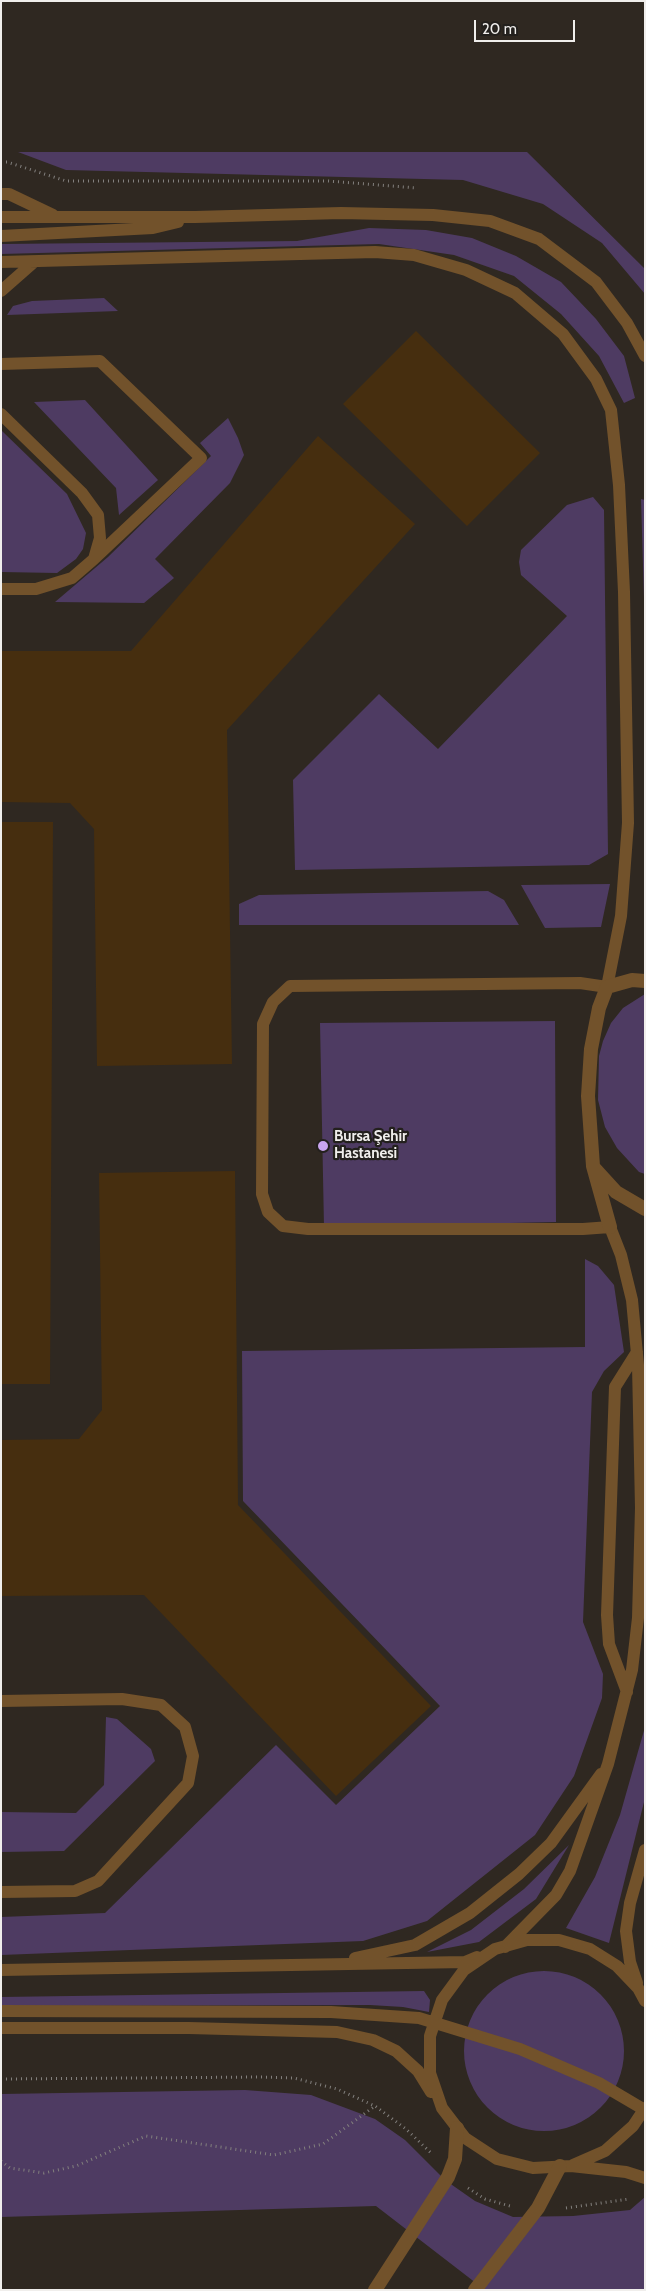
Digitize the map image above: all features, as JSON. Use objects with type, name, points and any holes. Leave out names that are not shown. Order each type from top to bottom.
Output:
[{"type":"street","points":[[610,1227],[593,1166],[588,1096],[591,1049],[599,1008],[607,988],[632,980],[645,981]]},
{"type":"street","points":[[593,1166],[616,1192],[645,1209]]},
{"type":"street","points":[[375,2290],[450,2172],[454,2159],[457,2128]]},
{"type":"street","points":[[475,2290],[538,2208],[566,2166]]},
{"type":"lane","points":[[1,194],[9,194],[57,217]]},
{"type":"lane","points":[[1,217],[194,217],[341,214],[432,215],[490,221],[540,239],[596,282],[627,323],[645,356]]},
{"type":"lane","points":[[1,236],[153,228],[194,217]]},
{"type":"lane","points":[[1,262],[365,252],[414,255],[466,270],[515,293],[563,334],[596,379],[611,410],[619,485],[624,592],[628,823],[621,916],[607,988],[580,983],[290,986],[273,1002],[263,1024],[262,1194],[268,1212],[283,1226],[308,1230],[583,1229],[610,1227],[621,1255],[632,1300],[637,1352],[641,1508],[638,1618],[632,1670],[608,1764],[570,1871],[556,1895],[500,1948],[464,1970],[442,2000],[430,2036],[430,2073],[442,2108]]},
{"type":"lane","points":[[1,291],[34,262]]},
{"type":"lane","points":[[1,364],[100,361],[201,458],[72,578],[36,589],[1,589]]},
{"type":"lane","points":[[1,414],[82,493],[98,515],[100,538],[94,558]]},
{"type":"lane","points":[[626,1692],[609,1644],[607,1614],[615,1387],[637,1352]]},
{"type":"lane","points":[[1,1701],[122,1699],[161,1705],[185,1727],[193,1756],[188,1783],[98,1881],[76,1892],[1,1892]]},
{"type":"lane","points":[[329,1964],[415,1945],[470,1913],[519,1874],[551,1843],[608,1764]]},
{"type":"lane","points":[[645,1850],[630,1903],[626,1931],[630,1962],[638,1988],[645,2001]]},
{"type":"lane","points":[[1,1970],[465,1962],[526,1940],[559,1940],[590,1949],[618,1966],[638,1988]]},
{"type":"lane","points":[[1,2011],[331,2012],[419,2018],[434,2022],[520,2049],[598,2083],[644,2109],[634,2126],[605,2151],[566,2166]]},
{"type":"lane","points":[[1,2028],[189,2028],[337,2032],[373,2040],[396,2051],[418,2071],[442,2108],[465,2138],[497,2159],[533,2168],[566,2166],[626,2172],[645,2178]]},
{"type":"path","points":[[1,2079],[294,2078],[337,2089],[375,2106],[406,2129],[458,2180],[485,2199],[517,2208],[573,2208],[633,2198]]},
{"type":"path","points":[[1,2161],[10,2168],[44,2173],[76,2166],[146,2136],[274,2155],[323,2144],[375,2106]]},
{"type":"shaded area","name":"Bursa Şehir Hastanesi","points":[[1,1],[645,1],[645,2290],[1,2290]]},
{"type":"shaded area","points":[[18,152],[527,152],[645,269],[645,294],[602,243],[543,204],[463,180],[66,170]]},
{"type":"shaded area","points":[[369,228],[426,230],[472,238],[516,256],[561,282],[596,319],[624,356],[635,398],[624,403],[599,356],[561,314],[514,276],[454,255],[379,244],[1,254],[1,244],[297,241]]},
{"type":"shaded area","points":[[104,298],[118,311],[7,315],[13,306],[32,301]]},
{"type":"shaded area","points":[[85,400],[158,480],[119,515],[116,488],[34,402]]},
{"type":"shaded area","points":[[228,418],[244,455],[230,483],[155,559],[174,578],[144,603],[55,602],[108,557],[211,456],[200,443]]},
{"type":"shaded area","points":[[1,430],[67,494],[86,533],[83,549],[76,559],[57,573],[1,572]]},
{"type":"shaded area","points":[[593,497],[604,510],[608,854],[589,865],[295,870],[293,780],[379,694],[438,749],[567,616],[521,575],[519,562],[521,550],[567,505]]},
{"type":"shaded area","points":[[641,499],[645,500],[645,632]]},
{"type":"shaded area","points":[[610,884],[601,927],[545,928],[521,885]]},
{"type":"shaded area","points":[[488,891],[504,900],[519,925],[239,925],[239,904],[259,895]]},
{"type":"shaded area","points":[[645,994],[645,1174],[639,1172],[617,1148],[605,1127],[598,1100],[599,1056],[603,1041],[611,1023],[623,1008]]},
{"type":"shaded area","points":[[555,1021],[556,1222],[324,1227],[320,1023]]},
{"type":"shaded area","points":[[585,1259],[598,1266],[614,1285],[624,1352],[604,1371],[592,1392],[583,1622],[603,1674],[602,1698],[574,1776],[535,1835],[427,1921],[363,1941],[1,1955],[1,1917],[105,1913],[276,1745],[336,1805],[440,1706],[243,1501],[242,1351],[585,1347]]},
{"type":"shaded area","points":[[106,1717],[117,1719],[151,1749],[155,1761],[64,1851],[1,1852],[1,1812],[76,1813],[104,1785]]},
{"type":"shaded area","points":[[645,1727],[645,1798],[609,1943],[566,1928],[595,1877],[620,1815]]},
{"type":"shaded area","points":[[569,1845],[536,1899],[479,1942],[427,1952],[471,1930],[524,1889]]},
{"type":"shaded area","points":[[552,1971],[582,1980],[601,1994],[611,2006],[618,2020],[623,2035],[623,2067],[618,2082],[611,2096],[601,2108],[589,2118],[567,2128],[552,2131],[536,2131],[521,2128],[499,2118],[477,2096],[465,2067],[464,2043],[467,2028],[477,2006],[499,1984],[528,1972]]},
{"type":"shaded area","points":[[424,1991],[430,2000],[429,2012],[403,2007],[370,2005],[1,2006],[1,1997]]},
{"type":"shaded area","points":[[245,2090],[311,2095],[375,2119],[405,2140],[445,2180],[475,2201],[513,2217],[573,2216],[630,2210],[645,2197],[645,2290],[485,2290],[376,2206],[1,2217],[1,2094]]},
{"type":"building","points":[[416,331],[540,453],[467,526],[343,404]]},
{"type":"building","points":[[318,436],[415,524],[227,730],[232,1064],[97,1066],[94,829],[70,803],[1,802],[1,651],[131,651]]},
{"type":"building","points":[[1,822],[53,822],[50,1384],[1,1384]]},
{"type":"building","points":[[235,1171],[238,1505],[431,1706],[336,1796],[144,1595],[1,1596],[1,1440],[79,1439],[102,1410],[99,1173]]},
{"type":"place","name":"Bursa Şehir Hastanesi","points":[[323,1146]]}]
